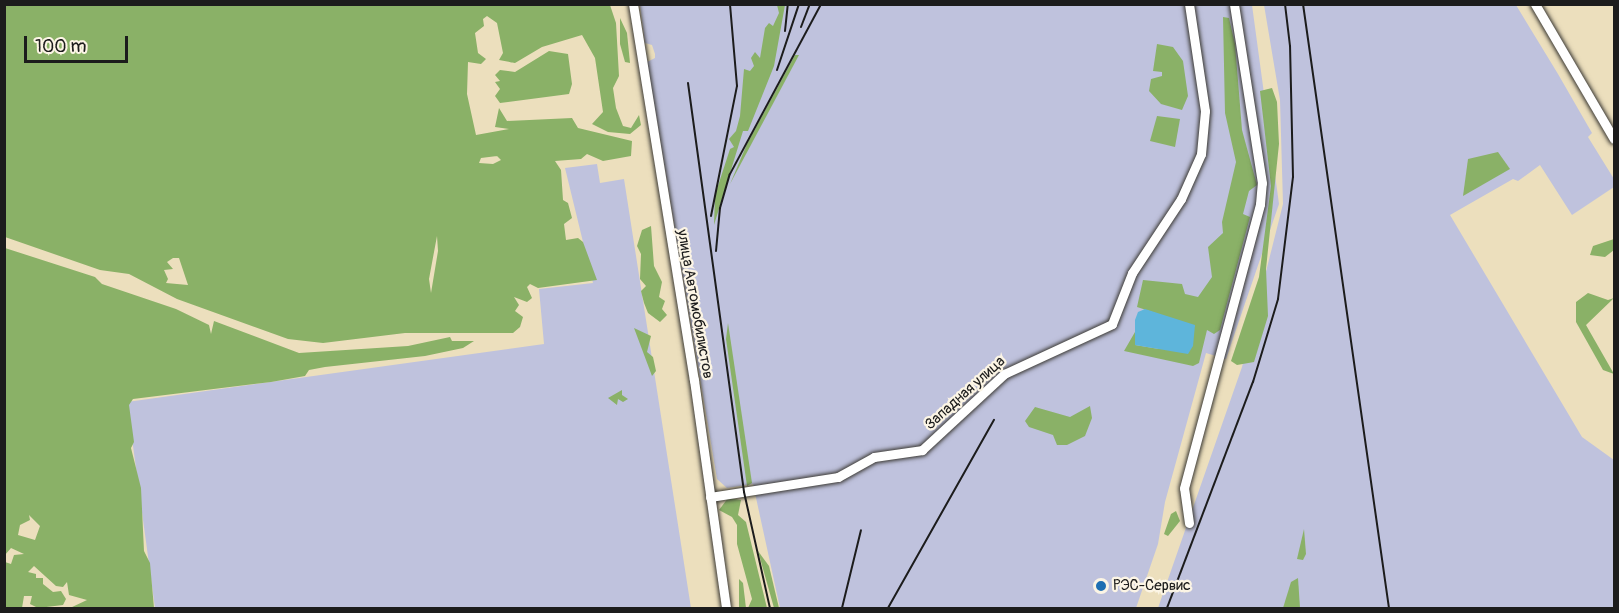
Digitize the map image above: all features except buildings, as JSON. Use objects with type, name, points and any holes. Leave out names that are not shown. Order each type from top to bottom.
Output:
[{"type":"street","name":"улица Автомобилистов","points":[[633,4],[726,609]]},
{"type":"street","name":"Западная улица","points":[[710,497],[838,477],[874,458],[922,450],[1004,374],[1112,324],[1132,273],[1184,192],[1201,154],[1205,111],[1190,4]]},
{"type":"street","points":[[1189,523],[1184,488],[1260,204],[1262,183],[1234,4]]},
{"type":"street","points":[[1535,4],[1614,139]]},
{"type":"shaded area","points":[[640,5],[1252,5],[1279,204],[1226,359],[1206,353],[1165,502],[1158,544],[1136,608],[780,608],[753,484],[727,488],[717,479],[647,62],[655,58],[655,54],[652,45],[645,43]]},
{"type":"shaded area","points":[[1264,5],[1516,5],[1558,74],[1592,133],[1588,137],[1614,179],[1614,187],[1572,215],[1540,165],[1518,181],[1513,179],[1450,215],[1582,437],[1614,460],[1614,608],[1158,608],[1242,367],[1283,204],[1280,100]]},
{"type":"shaded area","points":[[597,164],[600,183],[624,179],[691,608],[155,608],[127,402],[544,344],[539,289],[593,283],[565,168]]},
{"type":"green space","points":[[5,5],[610,5],[616,23],[619,76],[613,88],[616,108],[623,126],[631,128],[639,115],[641,125],[630,134],[608,132],[592,124],[603,112],[595,58],[582,35],[542,47],[515,63],[499,60],[503,53],[497,23],[487,16],[483,19],[484,26],[475,33],[478,53],[486,59],[481,64],[468,62],[467,94],[476,135],[509,129],[495,127],[499,108],[507,121],[572,118],[578,128],[632,141],[631,156],[603,161],[587,154],[581,159],[555,161],[561,170],[563,200],[568,203],[572,218],[564,224],[566,240],[578,238],[583,242],[597,280],[538,288],[530,284],[527,287],[532,298],[527,302],[514,297],[519,305],[515,311],[523,317],[520,327],[513,333],[405,333],[323,343],[288,339],[177,299],[129,274],[100,270],[5,237]],"holes":[[[497,156],[501,160],[493,164],[479,163],[481,158]],[[437,236],[438,251],[431,293],[429,279]],[[173,258],[179,258],[188,285],[166,283],[168,279],[164,270],[173,269],[167,262]]]},
{"type":"green space","points":[[777,5],[785,5],[774,66],[748,131],[743,131],[714,225],[715,195],[730,149],[734,147],[729,139],[736,131],[740,116],[744,69],[750,71],[754,66],[751,58],[755,52],[760,58],[765,28],[769,23],[773,26],[779,13]]},
{"type":"green space","points":[[1223,17],[1229,18],[1235,44],[1242,130],[1257,185],[1249,191],[1243,214],[1250,217],[1220,330],[1214,334],[1207,330],[1199,363],[1193,366],[1124,351],[1135,332],[1135,345],[1159,349],[1195,326],[1137,307],[1143,280],[1182,284],[1185,294],[1198,297],[1212,277],[1208,247],[1223,233],[1222,222],[1236,162],[1225,113]]},
{"type":"green space","points":[[620,18],[627,33],[630,63],[625,62],[620,44]]},
{"type":"green space","points":[[1157,44],[1173,47],[1183,61],[1188,96],[1182,110],[1161,104],[1149,91],[1151,79],[1162,76],[1162,72],[1153,71]]},
{"type":"green space","points":[[549,51],[568,54],[572,84],[569,94],[500,103],[495,96],[500,89],[495,82],[500,81],[495,75],[500,70],[515,72]]},
{"type":"green space","points":[[795,55],[799,55],[730,184],[747,144]]},
{"type":"green space","points":[[1272,88],[1277,102],[1279,144],[1266,269],[1268,316],[1254,362],[1237,365],[1231,361],[1259,277],[1271,186],[1260,91]]},
{"type":"green space","points":[[1157,116],[1180,119],[1175,147],[1150,141]]},
{"type":"green space","points":[[1498,152],[1510,169],[1463,196],[1468,159]]},
{"type":"green space","points":[[651,226],[654,266],[662,282],[659,297],[665,301],[662,309],[667,315],[660,322],[648,313],[641,291],[646,286],[640,279],[641,254],[637,246],[642,230]]},
{"type":"green space","points":[[1614,239],[1614,250],[1605,257],[1590,255],[1593,246]]},
{"type":"green space","points":[[5,248],[95,277],[102,284],[176,309],[209,325],[211,334],[214,321],[299,353],[408,346],[450,337],[452,341],[474,341],[463,348],[425,356],[325,367],[309,370],[305,376],[271,382],[133,399],[129,405],[134,442],[131,448],[141,488],[144,551],[150,563],[154,608],[70,608],[87,600],[69,595],[67,582],[63,587],[56,586],[34,566],[28,572],[36,574],[36,578],[43,578],[43,584],[53,592],[61,591],[66,599],[63,605],[38,608],[30,604],[32,596],[24,596],[22,608],[5,608],[5,562],[11,564],[14,555],[24,554],[11,548],[5,555]],"holes":[[[29,515],[40,526],[35,540],[18,535],[20,525],[30,520]]]},
{"type":"green space","points":[[1588,293],[1608,300],[1614,298],[1586,325],[1614,374],[1603,370],[1576,322],[1576,302]]},
{"type":"green space","points":[[728,323],[752,483],[747,486],[726,339]]},
{"type":"green space","points":[[634,328],[651,336],[647,352],[653,357],[656,371],[652,376]]},
{"type":"green space","points":[[622,390],[622,395],[628,399],[623,402],[618,399],[617,405],[608,398]]},
{"type":"green space","points":[[1090,406],[1092,418],[1085,436],[1067,445],[1057,445],[1053,435],[1029,427],[1025,421],[1035,407],[1070,417]]},
{"type":"green space","points":[[728,498],[741,500],[738,515],[746,522],[767,608],[748,608],[752,599],[737,544],[737,525],[732,517],[719,510]]},
{"type":"green space","points":[[1176,511],[1180,521],[1168,536],[1164,534],[1171,514]]},
{"type":"green space","points":[[1304,529],[1306,554],[1303,560],[1297,559]]},
{"type":"green space","points":[[758,551],[769,566],[779,608],[774,608]]},
{"type":"green space","points":[[1298,578],[1300,608],[1283,608],[1291,582]]},
{"type":"green space","points":[[739,579],[743,583],[746,608],[739,608]]},
{"type":"water","points":[[1145,309],[1195,325],[1193,346],[1188,354],[1135,345],[1135,320],[1138,312]]},
{"type":"railway","points":[[711,216],[737,86],[730,4]]},
{"type":"railway","points":[[785,31],[788,4]]},
{"type":"railway","points":[[777,70],[799,4]]},
{"type":"railway","points":[[801,27],[810,4]]},
{"type":"railway","points":[[716,251],[720,208],[730,174],[821,4]]},
{"type":"railway","points":[[1167,608],[1253,382],[1278,299],[1293,177],[1290,46],[1285,4]]},
{"type":"railway","points":[[1303,4],[1389,608]]},
{"type":"railway","points":[[688,83],[744,492],[770,608]]},
{"type":"railway","points":[[888,608],[994,420]]},
{"type":"railway","points":[[842,608],[861,530]]},
{"type":"place","name":"РЭС-Сервис","points":[[1101,586]]}]
